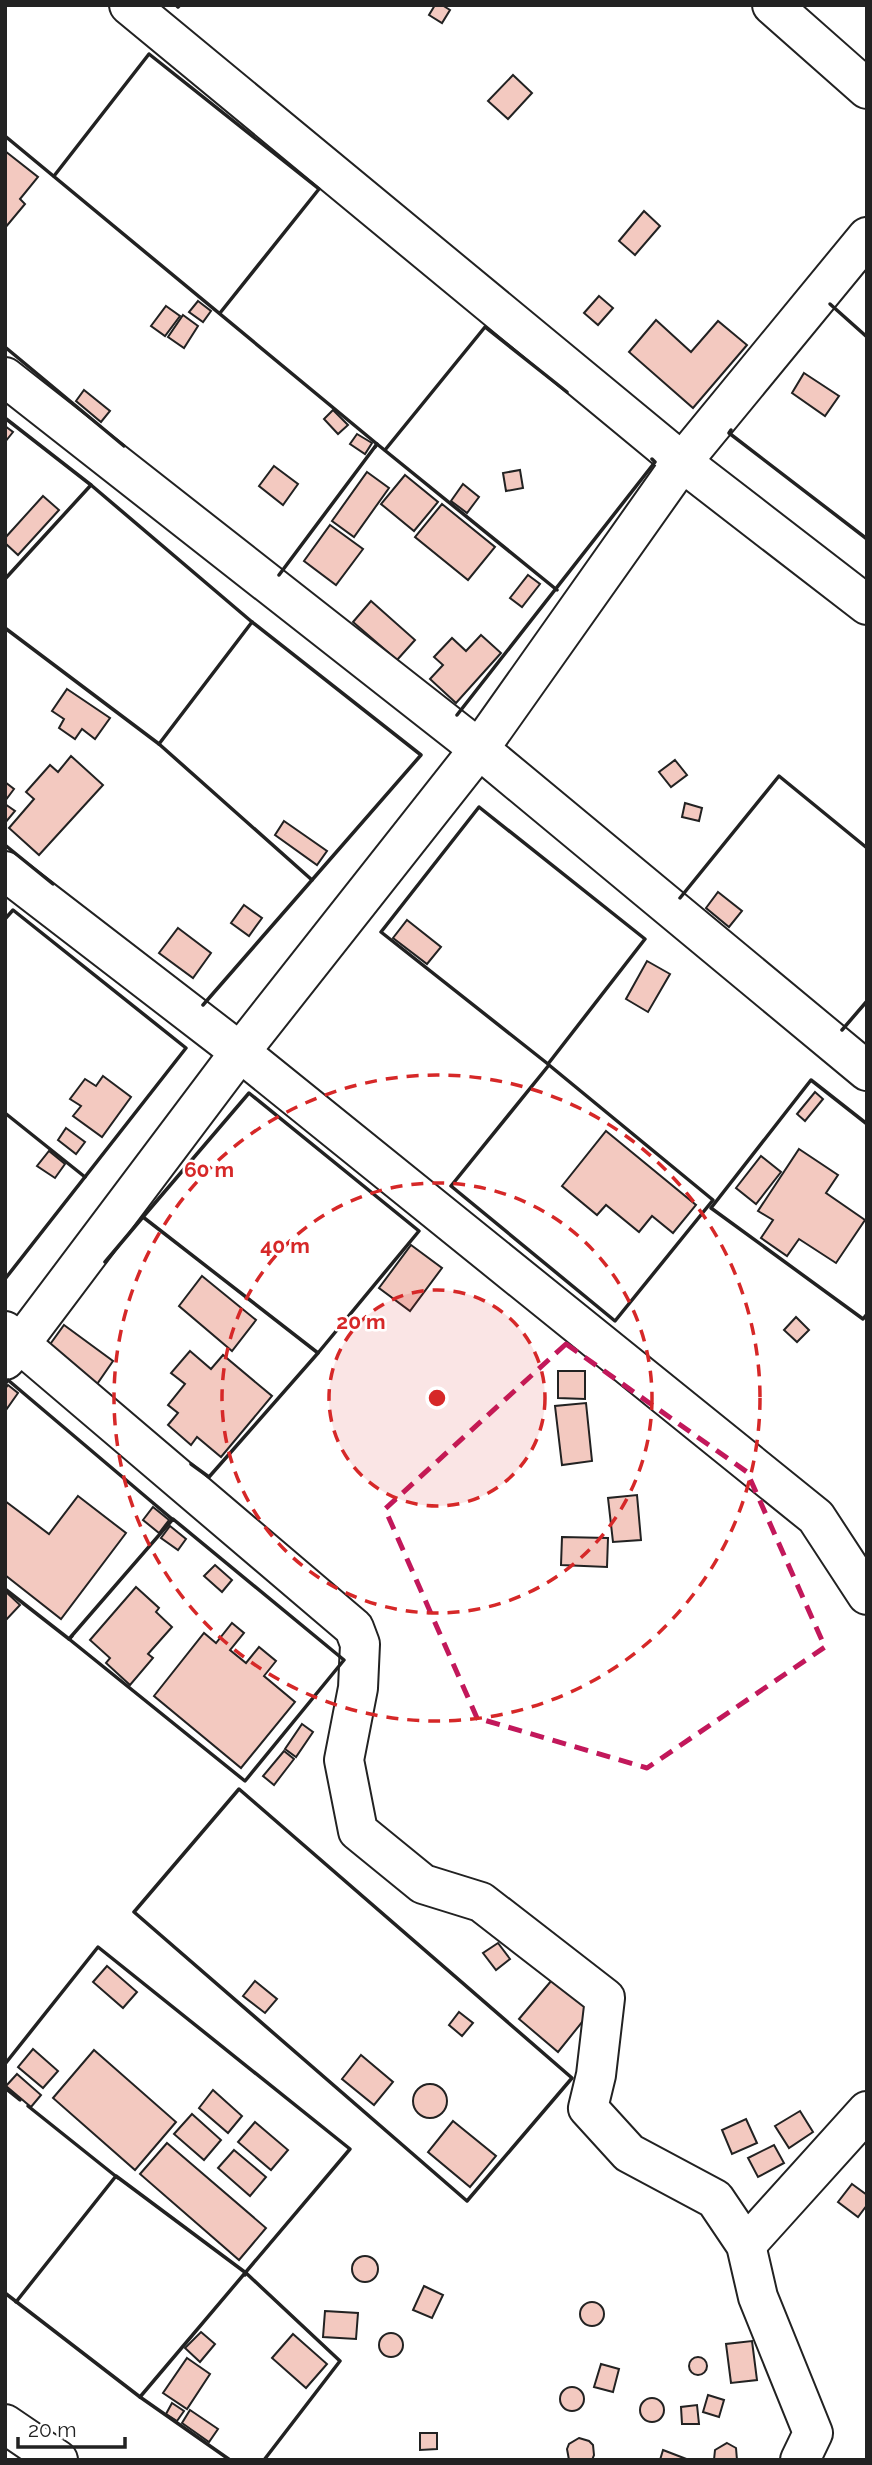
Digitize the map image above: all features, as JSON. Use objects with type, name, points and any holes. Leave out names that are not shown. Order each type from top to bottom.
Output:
[{"type":"street","points":[[129,5],[682,462],[867,605]]},
{"type":"street","points":[[772,5],[867,89]]},
{"type":"street","points":[[800,2460],[813,2434],[758,2297],[746,2245],[715,2199],[629,2153],[588,2109],[596,2075],[605,1998],[481,1902],[423,1884],[358,1831],[344,1760],[358,1688],[360,1644],[354,1628],[10,1345],[480,749],[682,462],[867,237]]},
{"type":"street","points":[[5,377],[480,749],[867,1071]]},
{"type":"street","points":[[5,871],[240,1052],[816,1517],[867,1595]]},
{"type":"street","points":[[746,2245],[867,2111]]},
{"type":"street","points":[[5,2424],[58,2460]]},
{"type":"highlighted area","points":[[566,1344],[747,1472],[825,1647],[647,1768],[477,1718],[385,1509]]},
{"type":"building","points":[[435,5],[442,5],[450,10],[442,23],[429,15]]},
{"type":"building","points":[[513,75],[532,93],[508,119],[488,101]]},
{"type":"building","points":[[5,151],[38,177],[20,199],[25,204],[5,228]]},
{"type":"building","points":[[644,211],[660,226],[635,255],[619,241]]},
{"type":"building","points":[[599,296],[613,308],[598,325],[584,313]]},
{"type":"building","points":[[198,301],[211,311],[203,322],[189,312]]},
{"type":"building","points":[[166,306],[180,316],[165,336],[151,326]]},
{"type":"building","points":[[183,315],[198,326],[184,348],[168,337]]},
{"type":"building","points":[[656,320],[691,352],[718,321],[747,345],[693,408],[629,352]]},
{"type":"building","points":[[804,373],[839,396],[825,416],[792,393]]},
{"type":"building","points":[[84,390],[110,411],[101,422],[76,401]]},
{"type":"building","points":[[333,410],[348,425],[338,434],[324,419]]},
{"type":"building","points":[[5,426],[13,432],[5,442]]},
{"type":"building","points":[[357,434],[372,443],[365,454],[350,444]]},
{"type":"building","points":[[274,466],[298,484],[283,505],[259,486]]},
{"type":"building","points":[[520,470],[523,488],[506,491],[503,473]]},
{"type":"building","points":[[367,472],[389,488],[354,537],[332,521]]},
{"type":"building","points":[[405,475],[438,502],[414,531],[381,504]]},
{"type":"building","points":[[463,484],[479,497],[467,513],[451,501]]},
{"type":"building","points":[[43,496],[59,510],[18,555],[5,543],[5,538]]},
{"type":"building","points":[[442,504],[495,547],[468,580],[415,537]]},
{"type":"building","points":[[330,525],[363,549],[336,585],[304,561]]},
{"type":"building","points":[[528,575],[540,584],[522,607],[510,598]]},
{"type":"building","points":[[371,601],[415,640],[397,660],[353,622]]},
{"type":"building","points":[[481,635],[501,653],[456,703],[430,679],[443,665],[434,657],[452,638],[466,651]]},
{"type":"building","points":[[67,689],[110,718],[95,739],[82,729],[75,739],[59,728],[64,719],[52,711]]},
{"type":"building","points":[[71,756],[103,785],[39,855],[9,828],[34,799],[26,792],[50,765],[58,772]]},
{"type":"building","points":[[675,760],[687,775],[671,787],[659,772]]},
{"type":"building","points":[[5,782],[14,789],[5,801]]},
{"type":"building","points":[[685,803],[702,808],[699,821],[682,817]]},
{"type":"building","points":[[5,804],[15,811],[5,823]]},
{"type":"building","points":[[284,821],[327,851],[317,865],[275,835]]},
{"type":"building","points":[[718,892],[742,911],[729,927],[706,908]]},
{"type":"building","points":[[244,905],[262,918],[249,936],[231,923]]},
{"type":"building","points":[[407,920],[441,947],[427,964],[393,938]]},
{"type":"building","points":[[178,928],[211,953],[193,978],[159,953]]},
{"type":"building","points":[[647,961],[670,974],[648,1012],[626,999]]},
{"type":"building","points":[[103,1076],[131,1097],[102,1137],[73,1116],[81,1106],[70,1099],[85,1079],[96,1086]]},
{"type":"building","points":[[815,1092],[823,1099],[805,1121],[797,1114]]},
{"type":"building","points":[[66,1128],[85,1142],[76,1154],[58,1140]]},
{"type":"building","points":[[606,1131],[696,1205],[673,1233],[652,1216],[639,1232],[606,1205],[597,1215],[562,1186]]},
{"type":"building","points":[[799,1149],[838,1175],[826,1193],[865,1220],[836,1263],[799,1239],[787,1256],[761,1238],[773,1220],[758,1211]]},
{"type":"building","points":[[49,1151],[65,1164],[55,1178],[37,1166]]},
{"type":"building","points":[[761,1156],[781,1172],[756,1204],[736,1188]]},
{"type":"building","points":[[411,1245],[442,1268],[410,1311],[379,1288]]},
{"type":"building","points":[[202,1276],[256,1320],[232,1351],[179,1306]]},
{"type":"building","points":[[796,1317],[809,1330],[797,1342],[784,1330]]},
{"type":"building","points":[[64,1325],[113,1361],[95,1387],[46,1350]]},
{"type":"building","points":[[190,1351],[211,1369],[223,1355],[272,1396],[221,1457],[197,1437],[191,1445],[168,1425],[178,1413],[168,1405],[185,1384],[171,1373]]},
{"type":"building","points":[[558,1371],[585,1371],[585,1399],[558,1398]]},
{"type":"building","points":[[8,1385],[18,1393],[6,1410],[5,1389]]},
{"type":"building","points":[[586,1403],[592,1461],[562,1465],[555,1406]]},
{"type":"building","points":[[637,1495],[641,1540],[613,1542],[608,1498]]},
{"type":"building","points":[[78,1496],[126,1533],[61,1619],[5,1575],[5,1501],[49,1534]]},
{"type":"building","points":[[153,1507],[169,1520],[159,1533],[143,1520]]},
{"type":"building","points":[[170,1526],[186,1539],[178,1550],[161,1538]]},
{"type":"building","points":[[562,1537],[608,1538],[607,1567],[561,1565]]},
{"type":"building","points":[[215,1565],[232,1580],[222,1592],[204,1576]]},
{"type":"building","points":[[136,1587],[159,1608],[156,1612],[172,1627],[148,1654],[153,1658],[130,1685],[106,1663],[110,1658],[90,1640]]},
{"type":"building","points":[[5,1591],[20,1605],[5,1621]]},
{"type":"building","points":[[232,1623],[244,1633],[230,1650],[246,1663],[259,1647],[276,1661],[264,1676],[295,1702],[241,1768],[154,1696],[204,1633],[216,1643]]},
{"type":"building","points":[[302,1724],[313,1732],[296,1757],[285,1749]]},
{"type":"building","points":[[284,1751],[294,1759],[274,1785],[263,1776]]},
{"type":"building","points":[[498,1943],[510,1959],[496,1970],[483,1953]]},
{"type":"building","points":[[107,1966],[137,1992],[123,2008],[93,1982]]},
{"type":"building","points":[[557,1974],[595,2006],[558,2052],[519,2019]]},
{"type":"building","points":[[255,1981],[277,1999],[265,2013],[243,1996]]},
{"type":"building","points":[[459,2012],[473,2023],[462,2036],[449,2025]]},
{"type":"building","points":[[33,2049],[58,2071],[43,2088],[18,2067]]},
{"type":"building","points":[[94,2050],[176,2122],[135,2170],[53,2098]]},
{"type":"building","points":[[361,2055],[393,2082],[374,2105],[342,2079]]},
{"type":"building","points":[[17,2074],[41,2095],[31,2107],[6,2086]]},
{"type":"building","points":[[430,2084],[442,2089],[447,2101],[442,2113],[430,2118],[418,2113],[413,2101],[418,2089]]},
{"type":"building","points":[[213,2090],[242,2116],[228,2133],[199,2108]]},
{"type":"building","points":[[800,2111],[813,2132],[789,2148],[775,2126]]},
{"type":"building","points":[[192,2114],[221,2140],[204,2160],[174,2134]]},
{"type":"building","points":[[746,2119],[757,2143],[732,2154],[722,2130]]},
{"type":"building","points":[[453,2121],[496,2156],[470,2187],[428,2152]]},
{"type":"building","points":[[255,2122],[288,2150],[271,2170],[238,2142]]},
{"type":"building","points":[[167,2143],[266,2228],[239,2260],[140,2174]]},
{"type":"building","points":[[774,2145],[784,2163],[758,2177],[748,2158]]},
{"type":"building","points":[[234,2150],[266,2177],[250,2196],[218,2168]]},
{"type":"building","points":[[852,2184],[867,2195],[867,2205],[858,2217],[838,2202]]},
{"type":"building","points":[[365,2256],[374,2260],[378,2269],[374,2278],[365,2282],[356,2278],[352,2269],[356,2260]]},
{"type":"building","points":[[424,2286],[443,2295],[432,2318],[413,2310]]},
{"type":"building","points":[[592,2302],[600,2306],[604,2314],[600,2322],[592,2326],[584,2322],[580,2314],[584,2306]]},
{"type":"building","points":[[325,2311],[358,2313],[356,2339],[323,2337]]},
{"type":"building","points":[[201,2332],[215,2344],[200,2362],[185,2348]]},
{"type":"building","points":[[391,2333],[402,2340],[403,2345],[396,2356],[391,2357],[380,2350],[379,2345],[386,2334]]},
{"type":"building","points":[[293,2334],[327,2364],[306,2388],[272,2358]]},
{"type":"building","points":[[752,2341],[757,2380],[731,2383],[726,2344]]},
{"type":"building","points":[[694,2357],[702,2357],[707,2366],[705,2373],[694,2375],[689,2370],[689,2362]]},
{"type":"building","points":[[187,2358],[210,2374],[187,2409],[163,2393]]},
{"type":"building","points":[[601,2364],[619,2369],[613,2392],[594,2387]]},
{"type":"building","points":[[572,2387],[581,2390],[584,2399],[581,2408],[572,2411],[563,2408],[560,2399],[563,2390]]},
{"type":"building","points":[[708,2395],[724,2400],[719,2417],[703,2412]]},
{"type":"building","points":[[652,2398],[663,2405],[664,2410],[657,2421],[652,2422],[641,2415],[640,2410],[647,2399]]},
{"type":"building","points":[[172,2403],[184,2411],[177,2421],[166,2414]]},
{"type":"building","points":[[697,2405],[699,2424],[682,2424],[681,2407]]},
{"type":"building","points":[[190,2410],[218,2429],[209,2442],[182,2423]]},
{"type":"building","points":[[420,2433],[437,2433],[437,2449],[420,2450]]},
{"type":"building","points":[[579,2438],[593,2445],[592,2460],[569,2460],[569,2444]]},
{"type":"building","points":[[727,2443],[736,2448],[737,2460],[714,2460],[715,2450]]},
{"type":"building","points":[[663,2450],[689,2460],[660,2460]]},
{"type":"wall","points":[[176,5],[180,5]]},
{"type":"wall","points":[[54,176],[149,54],[319,189],[220,313]]},
{"type":"wall","points":[[5,136],[377,444],[375,447]]},
{"type":"wall","points":[[830,304],[867,337]]},
{"type":"wall","points":[[385,450],[485,327],[567,392]]},
{"type":"wall","points":[[5,347],[124,446]]},
{"type":"wall","points":[[5,418],[91,485]]},
{"type":"wall","points":[[731,430],[729,433],[867,539]]},
{"type":"wall","points":[[279,575],[377,444],[557,590]]},
{"type":"wall","points":[[457,715],[655,462],[652,459]]},
{"type":"wall","points":[[5,579],[91,485],[252,622],[421,755],[312,880]]},
{"type":"wall","points":[[159,744],[252,622]]},
{"type":"wall","points":[[5,628],[159,744],[312,880],[203,1005]]},
{"type":"wall","points":[[680,898],[779,776],[867,848]]},
{"type":"wall","points":[[479,807],[645,939],[548,1064],[381,932],[479,807]]},
{"type":"wall","points":[[5,845],[53,884]]},
{"type":"wall","points":[[5,919],[13,910],[186,1048],[5,1279]]},
{"type":"wall","points":[[842,1030],[867,1001]]},
{"type":"wall","points":[[549,1065],[713,1200],[615,1321],[451,1186],[549,1065]]},
{"type":"wall","points":[[867,1124],[811,1080],[711,1208],[863,1319],[867,1314]]},
{"type":"wall","points":[[143,1217],[249,1093],[419,1231],[318,1353],[209,1477],[191,1464]]},
{"type":"wall","points":[[5,1113],[85,1177]]},
{"type":"wall","points":[[105,1262],[143,1217],[318,1353]]},
{"type":"wall","points":[[5,1384],[8,1380],[172,1519]]},
{"type":"wall","points":[[173,1519],[344,1660],[245,1781],[69,1639],[173,1519]]},
{"type":"wall","points":[[5,1589],[69,1639],[72,1636]]},
{"type":"wall","points":[[239,1789],[572,2078],[467,2201],[134,1912],[239,1789]]},
{"type":"wall","points":[[5,2064],[98,1947],[350,2149],[140,2397],[230,2460]]},
{"type":"wall","points":[[5,2088],[20,2100]]},
{"type":"wall","points":[[28,2106],[118,2178]]},
{"type":"wall","points":[[16,2302],[116,2176],[246,2273],[245,2275]]},
{"type":"wall","points":[[245,2272],[340,2361],[264,2460]]},
{"type":"wall","points":[[5,2293],[140,2397]]}]
